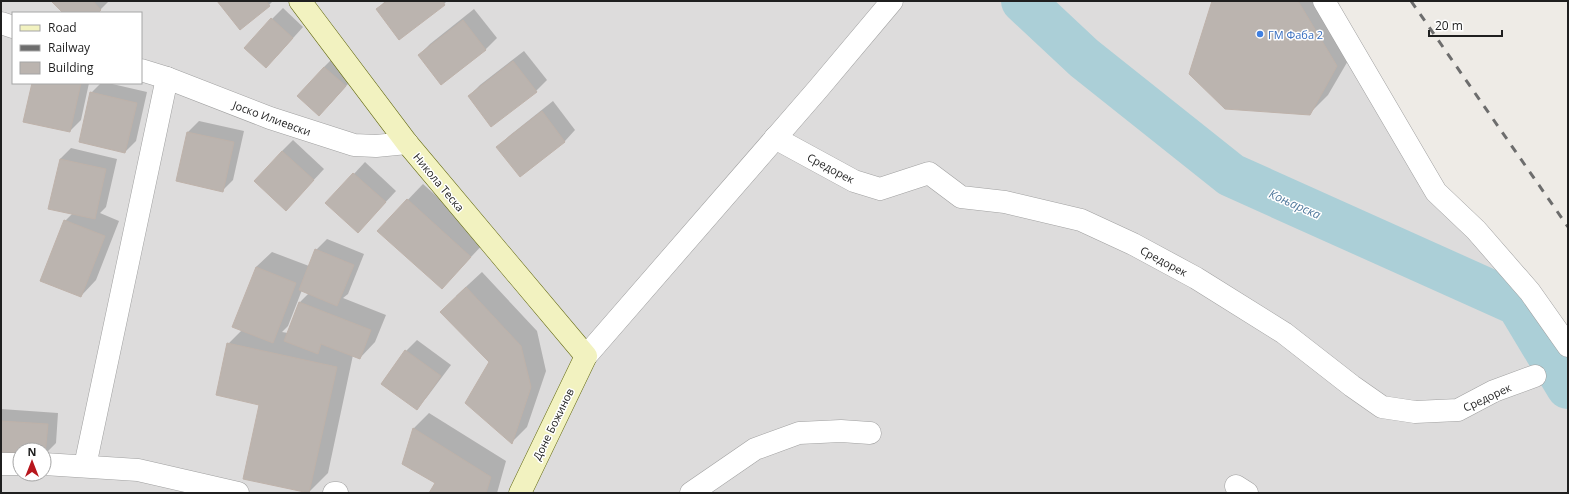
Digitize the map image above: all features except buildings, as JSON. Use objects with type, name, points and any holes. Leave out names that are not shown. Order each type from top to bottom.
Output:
[{"type":"main road","name":"Никола Теска","points":[[300,1],[407,143],[586,356]]},
{"type":"main road","name":"Доне Божинов","points":[[520,493],[586,356]]},
{"type":"street","points":[[586,356],[892,1]]},
{"type":"street","points":[[1324,1],[1436,192],[1476,230],[1530,292],[1568,346]]},
{"type":"street","points":[[1,23],[12,27]]},
{"type":"street","name":"Јоско Илиевски","points":[[142,70],[167,78],[270,118],[354,145],[376,146],[407,143]]},
{"type":"street","points":[[85,466],[167,78]]},
{"type":"street","name":"Средорек","points":[[775,138],[854,181],[880,189],[929,173],[961,197],[1005,202],[1081,220],[1133,244],[1196,278],[1284,333],[1352,386],[1382,407],[1415,412],[1458,410],[1494,391],[1535,376]]},
{"type":"street","points":[[691,493],[755,449],[799,433],[841,431],[870,433]]},
{"type":"street","points":[[1,464],[12,464]]},
{"type":"street","points":[[52,464],[138,470],[238,493]]},
{"type":"shaded area","points":[[1,1],[1324,1],[1436,192],[1530,292],[1518,304],[1568,387],[1568,493],[1,493]]},
{"type":"waterway","name":"Коњарска","points":[[1023,1],[1084,58],[1231,175],[1518,304],[1568,387]]},
{"type":"railway","points":[[1411,1],[1568,227]]},
{"type":"place","name":"ГМ Фаба 2","points":[[1260,34]]}]
